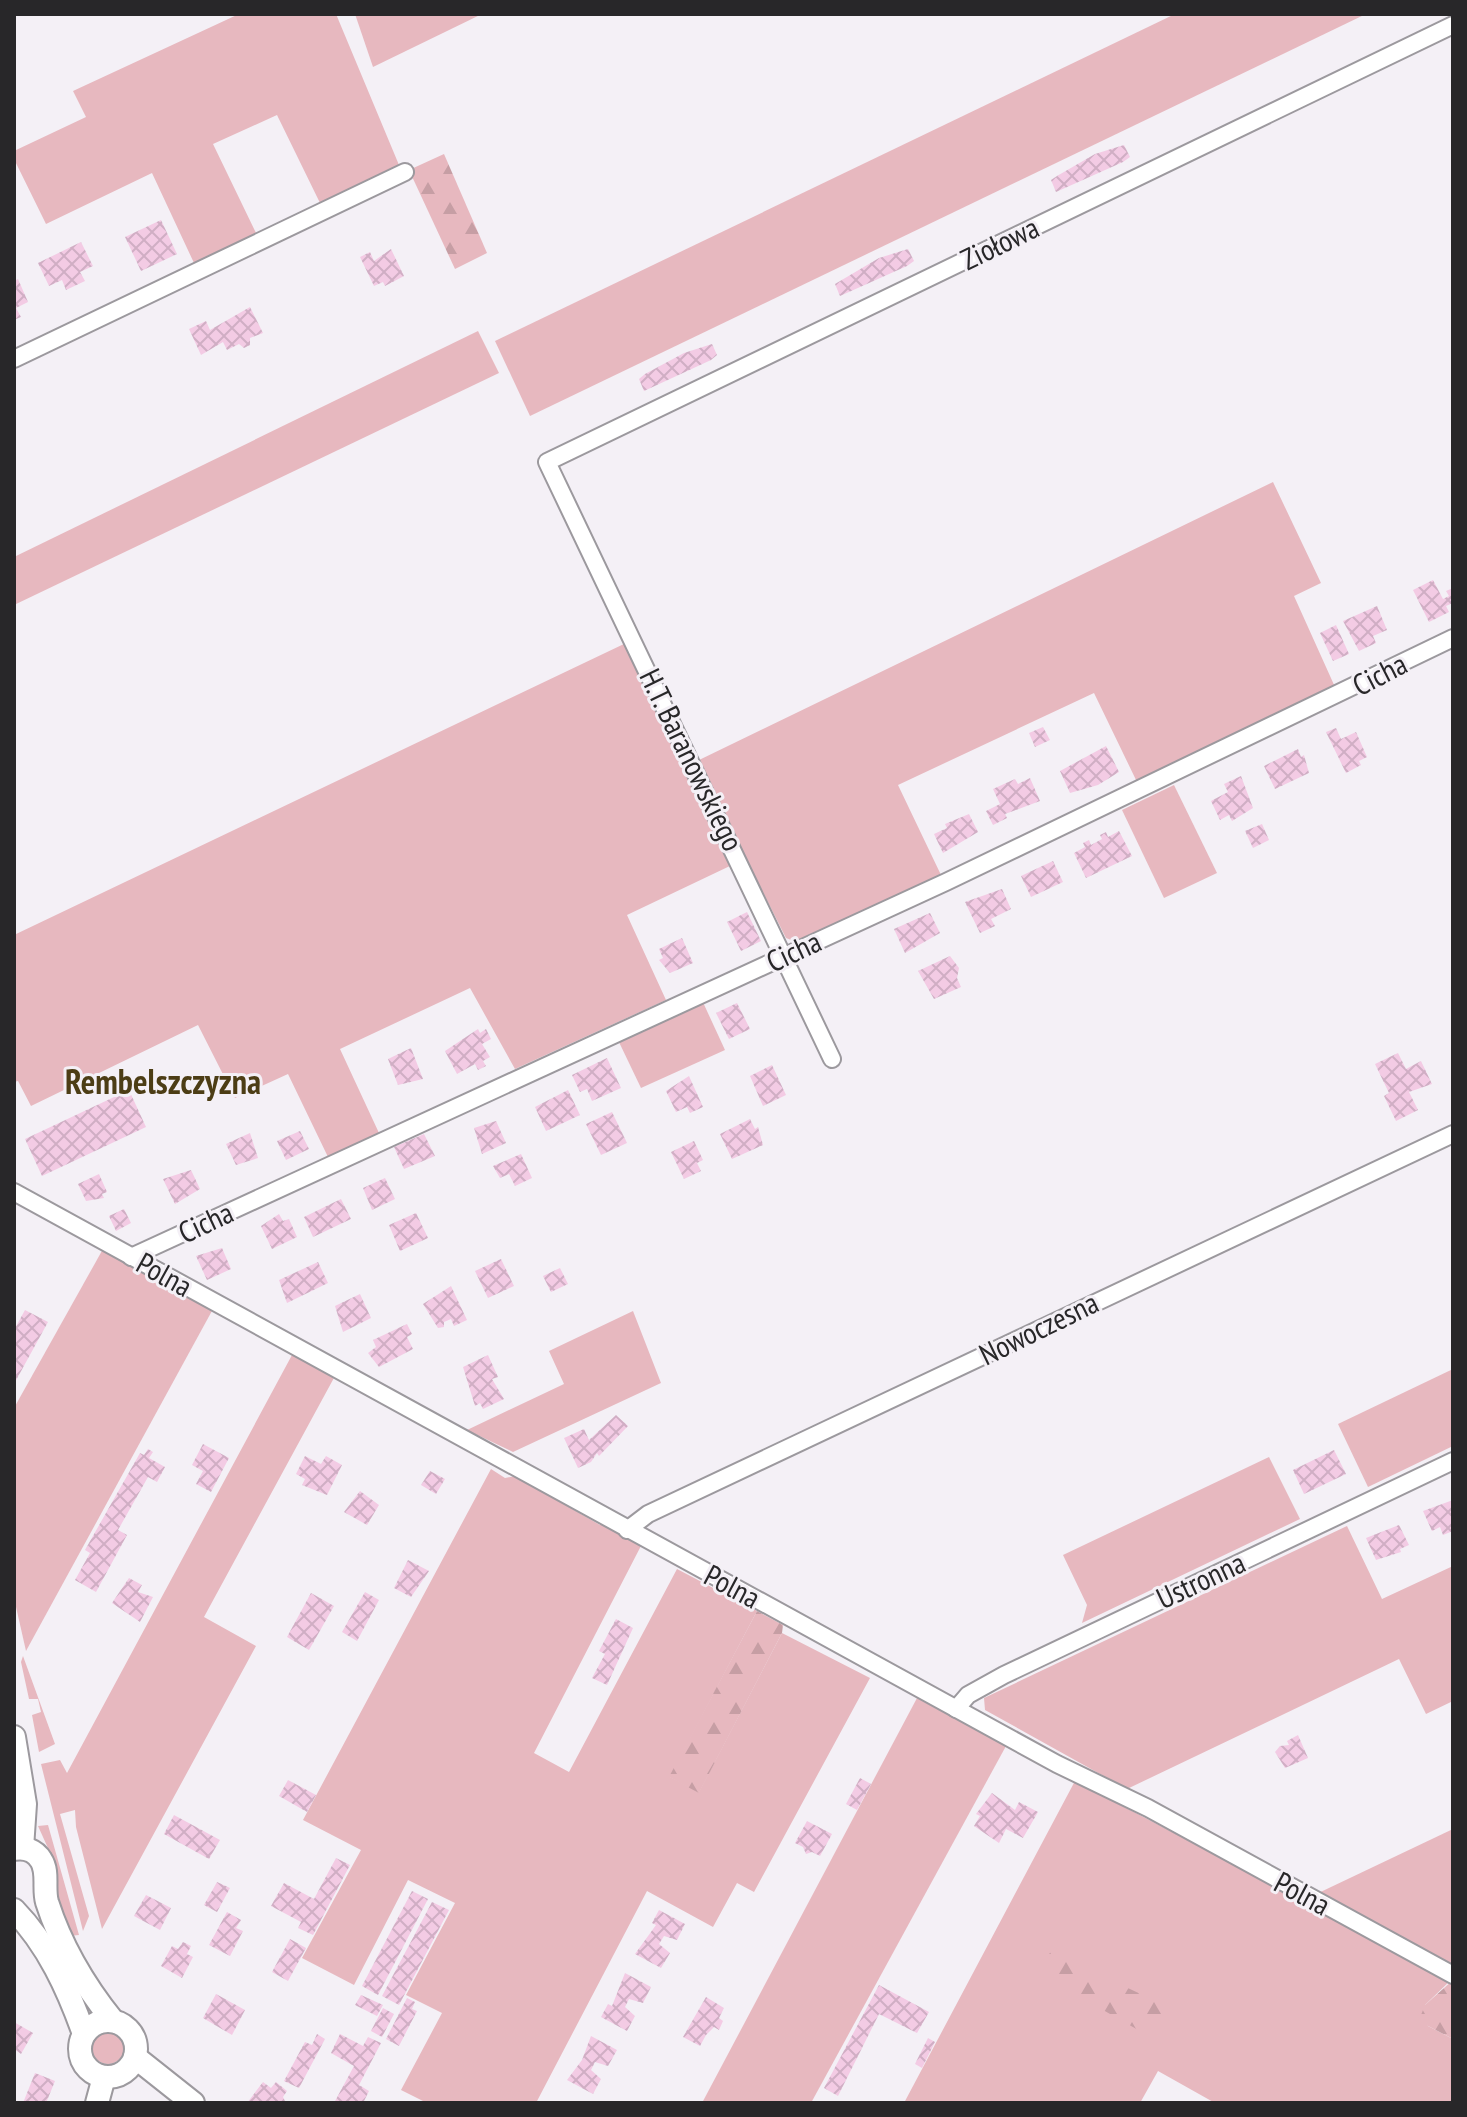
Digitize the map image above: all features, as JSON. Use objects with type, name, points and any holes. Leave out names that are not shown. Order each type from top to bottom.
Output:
[{"type":"main road","points":[[14,1737],[25,1804],[18,1848],[40,1858],[45,1869],[43,1889],[66,1950],[91,1994],[113,2021],[130,2030],[135,2038],[135,2057],[119,2075],[104,2077],[85,2064],[80,2049],[84,2034],[97,2023],[113,2021]]},
{"type":"main road","points":[[43,1889],[30,1901],[14,1908],[42,1945],[84,2034]]},
{"type":"main road","points":[[135,2057],[193,2103]]},
{"type":"main road","points":[[97,2103],[104,2077]]},
{"type":"street","name":"Ziołowa","points":[[547,462],[1453,25]]},
{"type":"street","points":[[14,359],[405,172]]},
{"type":"street","name":"H.T. Baranowskiego","points":[[547,462],[832,1059]]},
{"type":"street","name":"Cicha","points":[[131,1257],[784,956],[1453,638]]},
{"type":"street","name":"Nowoczesna","points":[[627,1530],[648,1514],[1453,1134]]},
{"type":"street","name":"Polna","points":[[14,1192],[627,1530],[1453,1975]]},
{"type":"street","name":"Ustronna","points":[[956,1709],[968,1695],[1004,1675],[1453,1461]]},
{"type":"green space","points":[[239,14],[336,14],[399,165],[320,203],[277,115],[213,144],[256,233],[194,263],[152,173],[46,224],[14,159],[14,151],[86,117],[73,91]]},
{"type":"green space","points":[[355,14],[482,14],[373,67]]},
{"type":"green space","points":[[1175,14],[1366,14],[530,416],[495,341]]},
{"type":"green space","points":[[444,154],[487,253],[455,269],[409,170]]},
{"type":"green space","points":[[478,331],[499,373],[14,605],[14,557]]},
{"type":"green space","points":[[1273,482],[1321,583],[1294,596],[1335,687],[1137,782],[1094,693],[898,785],[941,875],[799,943],[786,938],[697,761]]},
{"type":"green space","points":[[626,643],[732,865],[627,915],[666,1000],[515,1069],[470,988],[340,1049],[379,1133],[328,1157],[288,1074],[235,1098],[198,1025],[31,1106],[18,1081],[14,1082],[14,935]]},
{"type":"green space","points":[[1174,785],[1217,873],[1164,898],[1122,810]]},
{"type":"green space","points":[[701,998],[725,1050],[641,1088],[618,1040]]},
{"type":"green space","points":[[103,1249],[213,1309],[26,1651],[14,1598],[14,1408]]},
{"type":"green space","points":[[633,1311],[661,1383],[513,1452],[467,1430],[564,1384],[549,1351]]},
{"type":"green space","points":[[292,1355],[335,1376],[204,1617],[256,1646],[102,1929],[76,1827],[75,1810],[60,1814],[89,1916],[83,1931],[41,1764],[60,1760],[67,1773]]},
{"type":"green space","points":[[1453,1369],[1453,1446],[1368,1487],[1338,1424]]},
{"type":"green space","points":[[1269,1457],[1300,1519],[1082,1623],[1087,1605],[1063,1555]]},
{"type":"green space","points":[[491,1469],[505,1478],[515,1476],[600,1525],[604,1522],[643,1542],[534,1753],[569,1772],[677,1569],[757,1611],[670,1777],[699,1792],[782,1633],[870,1678],[754,1892],[737,1883],[713,1927],[647,1891],[536,2103],[427,2103],[401,2090],[442,2013],[406,1995],[455,1903],[408,1880],[354,1985],[302,1958],[361,1850],[303,1820]]},
{"type":"green space","points":[[1347,1526],[1382,1599],[1453,1566],[1453,1701],[1426,1714],[1399,1659],[1127,1789],[985,1710],[984,1698]]},
{"type":"green space","points":[[757,1611],[783,1625],[782,1633],[699,1793],[669,1777]]},
{"type":"green space","points":[[23,1656],[55,1744],[39,1752],[32,1715],[41,1712],[38,1699],[29,1699],[21,1662]]},
{"type":"green space","points":[[917,1698],[1006,1746],[811,2103],[702,2103]]},
{"type":"green space","points":[[1075,1781],[1452,1979],[1425,2005],[1428,2026],[1453,2039],[1453,2103],[1215,2103],[1158,2071],[1140,2103],[904,2103]]},
{"type":"green space","points":[[48,1825],[79,1935],[69,1936],[55,1897],[57,1868],[38,1826]]},
{"type":"green space","points":[[1453,1829],[1453,1968],[1310,1897]]},
{"type":"green space","points":[[1051,1952],[1179,2012],[1165,2038],[1154,2039],[1038,1973],[1042,1961]]},
{"type":"green space","points":[[1453,1980],[1453,2039],[1428,2026],[1421,2015],[1425,2005]]},
{"type":"green space","points":[[108,2032],[119,2037],[124,2048],[119,2059],[108,2064],[97,2059],[92,2048],[97,2037]]},
{"type":"building","points":[[1124,145],[1130,157],[1123,162],[1056,192],[1051,180],[1095,154]]},
{"type":"building","points":[[161,220],[177,254],[141,271],[125,237]]},
{"type":"building","points":[[81,242],[93,266],[80,272],[85,281],[66,290],[62,280],[49,286],[38,263]]},
{"type":"building","points":[[391,249],[404,276],[385,286],[383,282],[374,286],[360,257],[370,252],[374,261]]},
{"type":"building","points":[[908,249],[914,261],[907,266],[840,296],[835,284],[879,258]]},
{"type":"building","points":[[18,279],[28,302],[16,308],[21,317],[14,320],[14,281]]},
{"type":"building","points":[[250,307],[263,333],[250,338],[250,345],[244,348],[239,344],[227,350],[223,342],[201,355],[189,329],[206,321],[210,330]]},
{"type":"building","points":[[712,344],[717,355],[711,360],[644,391],[639,379],[645,374],[684,353]]},
{"type":"building","points":[[1433,580],[1443,599],[1449,596],[1446,591],[1453,588],[1453,603],[1446,606],[1449,612],[1429,622],[1413,590]]},
{"type":"building","points":[[1377,606],[1387,630],[1373,636],[1376,643],[1359,651],[1343,621]]},
{"type":"building","points":[[1336,625],[1349,654],[1333,661],[1320,633]]},
{"type":"building","points":[[1043,727],[1050,740],[1035,747],[1029,733]]},
{"type":"building","points":[[1336,728],[1341,739],[1356,732],[1367,757],[1359,761],[1361,765],[1346,773],[1326,732]]},
{"type":"building","points":[[1106,746],[1119,772],[1098,785],[1070,793],[1060,771]]},
{"type":"building","points":[[1298,749],[1301,757],[1304,755],[1309,773],[1275,789],[1264,766]]},
{"type":"building","points":[[1241,776],[1253,808],[1232,821],[1229,815],[1220,820],[1211,801],[1228,792],[1224,784]]},
{"type":"building","points":[[1030,778],[1040,801],[1005,814],[1007,818],[993,825],[986,811],[1000,804],[993,789],[1015,779],[1018,784]]},
{"type":"building","points":[[969,814],[978,832],[943,853],[934,834],[947,828],[945,824]]},
{"type":"building","points":[[1262,824],[1269,840],[1253,848],[1245,831]]},
{"type":"building","points":[[1119,831],[1132,856],[1086,878],[1074,853],[1085,847],[1083,843],[1089,840],[1091,845],[1102,839],[1100,835],[1106,832],[1108,837]]},
{"type":"building","points":[[1053,861],[1063,882],[1031,897],[1021,876]]},
{"type":"building","points":[[1002,889],[1011,909],[991,919],[995,926],[980,933],[965,902]]},
{"type":"building","points":[[747,912],[761,941],[741,951],[727,922]]},
{"type":"building","points":[[930,913],[940,933],[905,953],[894,929]]},
{"type":"building","points":[[682,938],[693,963],[670,973],[659,960],[663,958],[659,949]]},
{"type":"building","points":[[950,956],[959,968],[957,978],[961,987],[934,999],[918,971]]},
{"type":"building","points":[[737,1003],[750,1029],[729,1039],[716,1013]]},
{"type":"building","points":[[478,1029],[480,1033],[486,1029],[491,1039],[482,1044],[490,1057],[483,1061],[486,1066],[478,1070],[475,1064],[457,1074],[445,1051]]},
{"type":"building","points":[[411,1048],[423,1079],[398,1085],[388,1059]]},
{"type":"building","points":[[1398,1053],[1406,1069],[1421,1061],[1432,1084],[1409,1092],[1418,1110],[1396,1121],[1384,1096],[1389,1093],[1375,1064]]},
{"type":"building","points":[[607,1058],[621,1088],[592,1101],[587,1089],[580,1092],[572,1075]]},
{"type":"building","points":[[772,1065],[786,1095],[763,1106],[750,1076]]},
{"type":"building","points":[[689,1076],[703,1107],[690,1113],[687,1107],[676,1112],[666,1091]]},
{"type":"building","points":[[129,1090],[146,1127],[42,1176],[25,1139]]},
{"type":"building","points":[[568,1090],[580,1115],[546,1131],[535,1107]]},
{"type":"building","points":[[612,1112],[627,1143],[601,1155],[586,1124]]},
{"type":"building","points":[[750,1119],[755,1129],[758,1127],[763,1145],[732,1159],[720,1134]]},
{"type":"building","points":[[496,1121],[506,1143],[482,1154],[474,1128]]},
{"type":"building","points":[[300,1131],[309,1149],[286,1160],[277,1141]]},
{"type":"building","points":[[250,1133],[258,1158],[236,1165],[226,1144]]},
{"type":"building","points":[[424,1134],[435,1156],[404,1169],[394,1147]]},
{"type":"building","points":[[694,1141],[703,1160],[697,1163],[701,1171],[684,1179],[671,1152]]},
{"type":"building","points":[[521,1154],[532,1178],[515,1186],[509,1174],[500,1178],[493,1166]]},
{"type":"building","points":[[191,1170],[200,1189],[175,1204],[163,1179]]},
{"type":"building","points":[[99,1174],[107,1192],[102,1194],[104,1198],[86,1201],[78,1184]]},
{"type":"building","points":[[385,1178],[395,1199],[372,1210],[363,1188]]},
{"type":"building","points":[[341,1199],[351,1219],[313,1237],[304,1217]]},
{"type":"building","points":[[124,1209],[131,1223],[116,1231],[109,1216]]},
{"type":"building","points":[[416,1213],[428,1238],[400,1251],[389,1225]]},
{"type":"building","points":[[279,1214],[283,1221],[289,1219],[297,1237],[272,1249],[261,1226]]},
{"type":"building","points":[[222,1248],[231,1269],[207,1280],[196,1256]]},
{"type":"building","points":[[501,1259],[514,1286],[488,1298],[475,1271]]},
{"type":"building","points":[[318,1262],[328,1283],[287,1303],[279,1280]]},
{"type":"building","points":[[560,1268],[568,1284],[551,1292],[543,1276]]},
{"type":"building","points":[[451,1286],[467,1320],[454,1326],[451,1319],[444,1322],[444,1327],[438,1328],[423,1304]]},
{"type":"building","points":[[360,1294],[371,1318],[343,1332],[335,1306]]},
{"type":"building","points":[[25,1310],[48,1322],[14,1384],[14,1330]]},
{"type":"building","points":[[407,1324],[412,1334],[407,1337],[413,1349],[379,1367],[368,1353],[376,1347],[373,1340]]},
{"type":"building","points":[[488,1355],[498,1377],[492,1379],[504,1399],[483,1409],[480,1403],[475,1406],[463,1367]]},
{"type":"building","points":[[616,1415],[628,1426],[599,1456],[597,1453],[591,1462],[578,1468],[564,1438],[584,1429],[589,1440]]},
{"type":"building","points":[[203,1444],[229,1458],[211,1492],[196,1484],[203,1471],[192,1465]]},
{"type":"building","points":[[148,1449],[153,1452],[149,1458],[165,1467],[157,1482],[148,1477],[118,1530],[127,1535],[96,1592],[75,1580],[90,1553],[85,1550],[140,1453],[144,1455]]},
{"type":"building","points":[[1334,1450],[1346,1474],[1304,1494],[1293,1470]]},
{"type":"building","points":[[305,1456],[321,1464],[326,1456],[342,1465],[327,1495],[302,1485],[305,1479],[296,1474]]},
{"type":"building","points":[[430,1471],[445,1479],[436,1494],[421,1485]]},
{"type":"building","points":[[360,1491],[379,1505],[367,1525],[344,1512]]},
{"type":"building","points":[[1453,1500],[1453,1531],[1443,1535],[1440,1527],[1432,1531],[1423,1511]]},
{"type":"building","points":[[1399,1525],[1409,1545],[1400,1549],[1401,1552],[1376,1560],[1366,1538]]},
{"type":"building","points":[[408,1560],[429,1571],[411,1597],[394,1588]]},
{"type":"building","points":[[129,1578],[142,1585],[138,1592],[153,1597],[140,1622],[112,1603]]},
{"type":"building","points":[[365,1592],[379,1600],[357,1641],[342,1632]]},
{"type":"building","points":[[311,1593],[334,1606],[309,1650],[287,1637]]},
{"type":"building","points":[[616,1619],[633,1628],[607,1685],[592,1678],[605,1654],[599,1651]]},
{"type":"building","points":[[1298,1735],[1308,1758],[1285,1768],[1275,1752],[1280,1746],[1289,1745],[1287,1741]]},
{"type":"building","points":[[860,1778],[871,1784],[857,1810],[846,1804]]},
{"type":"building","points":[[288,1780],[316,1795],[307,1812],[279,1796]]},
{"type":"building","points":[[992,1793],[1015,1810],[1019,1802],[1038,1812],[1023,1838],[1006,1829],[999,1843],[974,1826],[980,1816],[976,1814]]},
{"type":"building","points":[[174,1815],[220,1840],[209,1859],[164,1834]]},
{"type":"building","points":[[807,1821],[832,1834],[820,1856],[812,1852],[806,1854],[803,1847],[795,1843]]},
{"type":"building","points":[[336,1858],[350,1865],[313,1935],[298,1928],[301,1922],[271,1906],[284,1883],[314,1899]]},
{"type":"building","points":[[217,1882],[230,1888],[217,1912],[204,1905]]},
{"type":"building","points":[[412,1891],[428,1899],[378,1995],[362,1986]]},
{"type":"building","points":[[146,1895],[171,1908],[160,1930],[134,1916]]},
{"type":"building","points":[[432,1902],[449,1910],[399,2005],[382,1996]]},
{"type":"building","points":[[659,1910],[685,1924],[677,1940],[664,1936],[659,1944],[670,1953],[661,1968],[635,1954],[656,1925],[652,1923]]},
{"type":"building","points":[[227,1912],[241,1920],[236,1928],[243,1931],[230,1956],[209,1945]]},
{"type":"building","points":[[290,1939],[306,1948],[288,1981],[272,1972]]},
{"type":"building","points":[[183,1942],[191,1946],[187,1954],[193,1957],[182,1978],[161,1966],[172,1946],[178,1949]]},
{"type":"building","points":[[625,1973],[651,1987],[643,2003],[629,1999],[625,2007],[635,2016],[627,2031],[601,2017],[608,2004],[612,2006]]},
{"type":"building","points":[[879,1985],[929,2012],[917,2033],[879,2014],[838,2096],[824,2088]]},
{"type":"building","points":[[216,1994],[245,2010],[232,2035],[203,2018]]},
{"type":"building","points":[[361,1995],[383,2005],[377,2016],[355,2005]]},
{"type":"building","points":[[706,1997],[724,2008],[719,2018],[723,2021],[719,2030],[714,2027],[700,2046],[683,2037]]},
{"type":"building","points":[[407,1998],[415,2002],[412,2009],[417,2011],[399,2046],[386,2039]]},
{"type":"building","points":[[383,2008],[394,2014],[382,2037],[371,2031]]},
{"type":"building","points":[[14,2022],[33,2033],[21,2054],[14,2049]]},
{"type":"building","points":[[317,2034],[325,2039],[299,2088],[284,2081],[305,2042],[312,2045]]},
{"type":"building","points":[[340,2034],[363,2046],[368,2037],[381,2043],[359,2085],[369,2091],[363,2103],[334,2103],[354,2066],[331,2053]]},
{"type":"building","points":[[591,2036],[617,2050],[608,2066],[595,2062],[591,2070],[601,2079],[593,2094],[567,2080],[582,2060]]},
{"type":"building","points":[[928,2038],[935,2042],[922,2068],[915,2064]]},
{"type":"building","points":[[35,2073],[55,2081],[46,2103],[23,2103]]},
{"type":"building","points":[[263,2082],[271,2088],[276,2082],[287,2091],[283,2097],[286,2103],[247,2103]]},
{"type":"district","name":"Rembelszczyzna","points":[[163,1082]]}]
